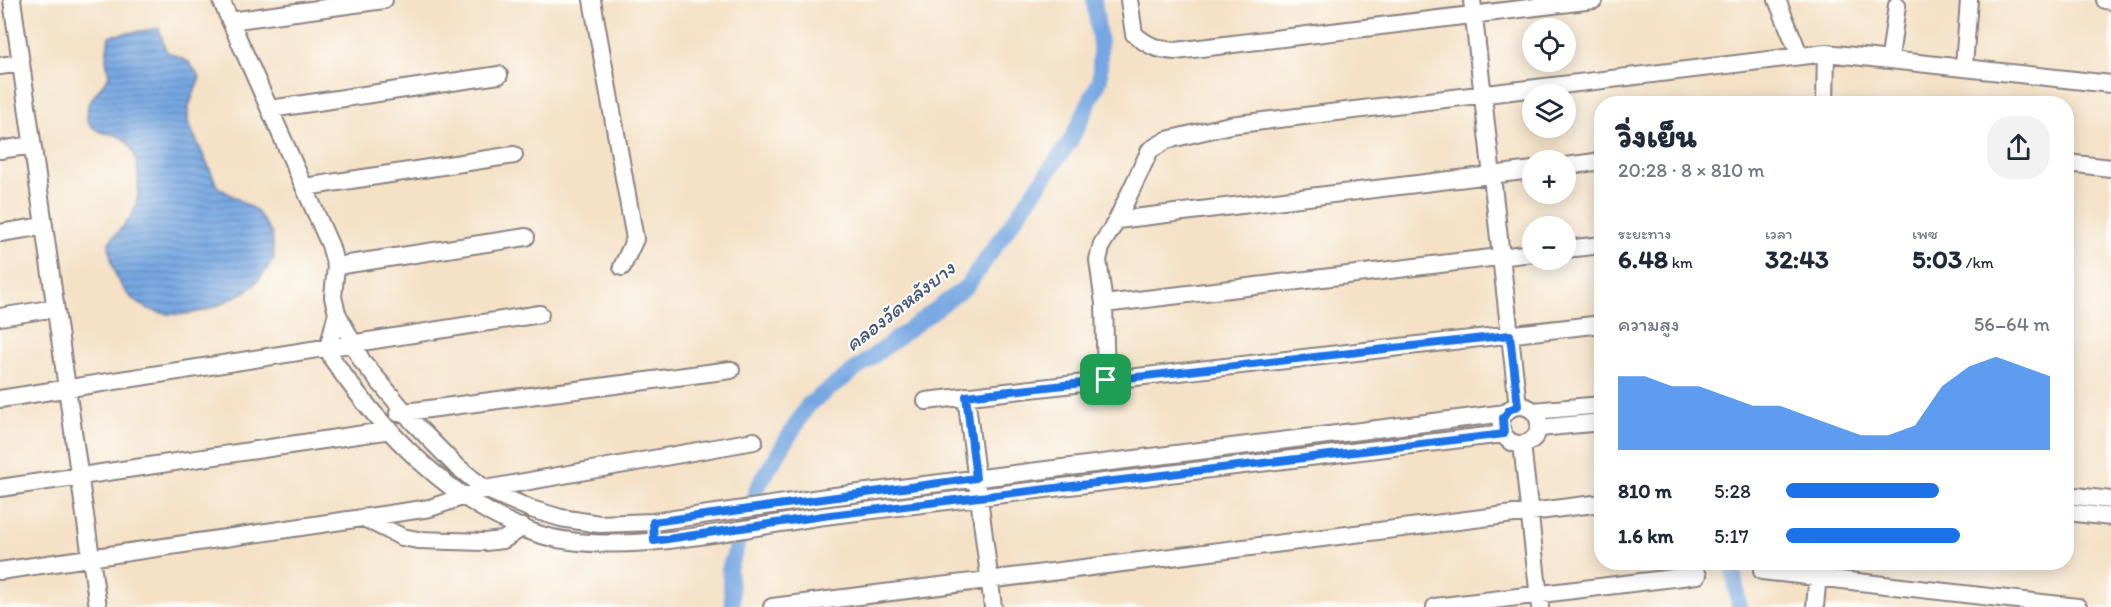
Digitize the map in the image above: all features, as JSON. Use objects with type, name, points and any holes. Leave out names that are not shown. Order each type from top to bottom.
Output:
[{"type":"street","points":[[12,0],[98,607]]},
{"type":"street","points":[[222,0],[330,244],[336,266],[333,297],[337,313],[362,362],[454,464],[485,489],[531,509],[561,518],[599,524],[653,522],[850,494],[1519,410],[1594,405]]},
{"type":"street","points":[[230,21],[384,0]]},
{"type":"street","points":[[592,0],[635,239],[622,267]]},
{"type":"street","points":[[1129,0],[1134,34],[1146,45],[1168,50],[1473,7],[1594,0]]},
{"type":"street","points":[[1777,0],[1800,56]]},
{"type":"street","points":[[1964,66],[1969,0]]},
{"type":"street","points":[[2105,0],[2111,1]]},
{"type":"street","points":[[1890,58],[1897,4]]},
{"type":"street","points":[[1473,7],[1519,410]]},
{"type":"street","points":[[1825,96],[1826,53]]},
{"type":"street","points":[[1106,380],[1104,304],[1098,260],[1102,244],[1117,220],[1150,150],[1167,140],[1230,125],[1826,53],[1964,66],[2111,84]]},
{"type":"street","points":[[0,66],[21,63]]},
{"type":"street","points":[[270,109],[499,75]]},
{"type":"street","points":[[0,150],[32,145]]},
{"type":"street","points":[[305,187],[514,155]]},
{"type":"street","points":[[1576,165],[1594,162]]},
{"type":"street","points":[[2074,164],[2111,168]]},
{"type":"street","points":[[1117,220],[1522,171]]},
{"type":"street","points":[[0,233],[44,226]]},
{"type":"street","points":[[336,266],[526,237]]},
{"type":"street","points":[[1576,248],[1594,246]]},
{"type":"street","points":[[1104,304],[1522,254]]},
{"type":"street","points":[[0,317],[55,308]]},
{"type":"street","points":[[337,313],[328,348],[343,374],[379,417],[439,478],[462,497],[523,528],[564,539],[600,544],[654,541],[830,515],[1504,434]]},
{"type":"street","points":[[0,399],[540,314]]},
{"type":"street","points":[[926,400],[1594,325]]},
{"type":"street","points":[[379,417],[731,370]]},
{"type":"street","points":[[966,396],[993,607]]},
{"type":"street","points":[[1519,410],[1538,419],[1539,429],[1533,439],[1522,444],[1512,441],[1504,434],[1502,423],[1519,410]]},
{"type":"street","points":[[1539,429],[1594,423]]},
{"type":"street","points":[[0,488],[391,430]]},
{"type":"street","points":[[0,572],[430,508],[485,489],[754,441]]},
{"type":"street","points":[[1522,444],[1540,601]]},
{"type":"street","points":[[1240,446],[1245,465]]},
{"type":"street","points":[[850,494],[854,512]]},
{"type":"street","points":[[2074,496],[2111,500]]},
{"type":"street","points":[[772,607],[1594,504]]},
{"type":"street","points":[[2074,513],[2111,517]]},
{"type":"street","points":[[364,518],[402,537],[418,540],[485,542],[503,540],[523,528]]},
{"type":"street","points":[[653,522],[654,541]]},
{"type":"street","points":[[1815,607],[1819,570]]},
{"type":"street","points":[[1826,570],[2078,607]]},
{"type":"street","points":[[1435,607],[1540,601],[1698,575]]},
{"type":"water","points":[[159,28],[166,51],[189,62],[200,77],[188,109],[188,122],[218,187],[257,211],[272,234],[274,259],[251,288],[206,310],[185,314],[165,314],[148,309],[133,299],[121,285],[113,266],[109,242],[128,220],[136,205],[139,185],[136,163],[129,145],[123,139],[97,130],[87,121],[88,104],[109,76],[106,59],[109,36]]},
{"type":"waterway","name":"คลองวัดหลังบาง","points":[[733,607],[729,569],[757,488],[808,405],[967,286],[1071,140],[1100,80],[1100,44],[1094,0]]},
{"type":"waterway","points":[[1733,570],[1739,607]]},
{"type":"route","points":[[1510,335],[1518,406],[1509,410],[1503,418],[1504,434],[830,515],[654,541],[653,522],[976,478],[966,396],[1106,380],[1510,335]]}]
